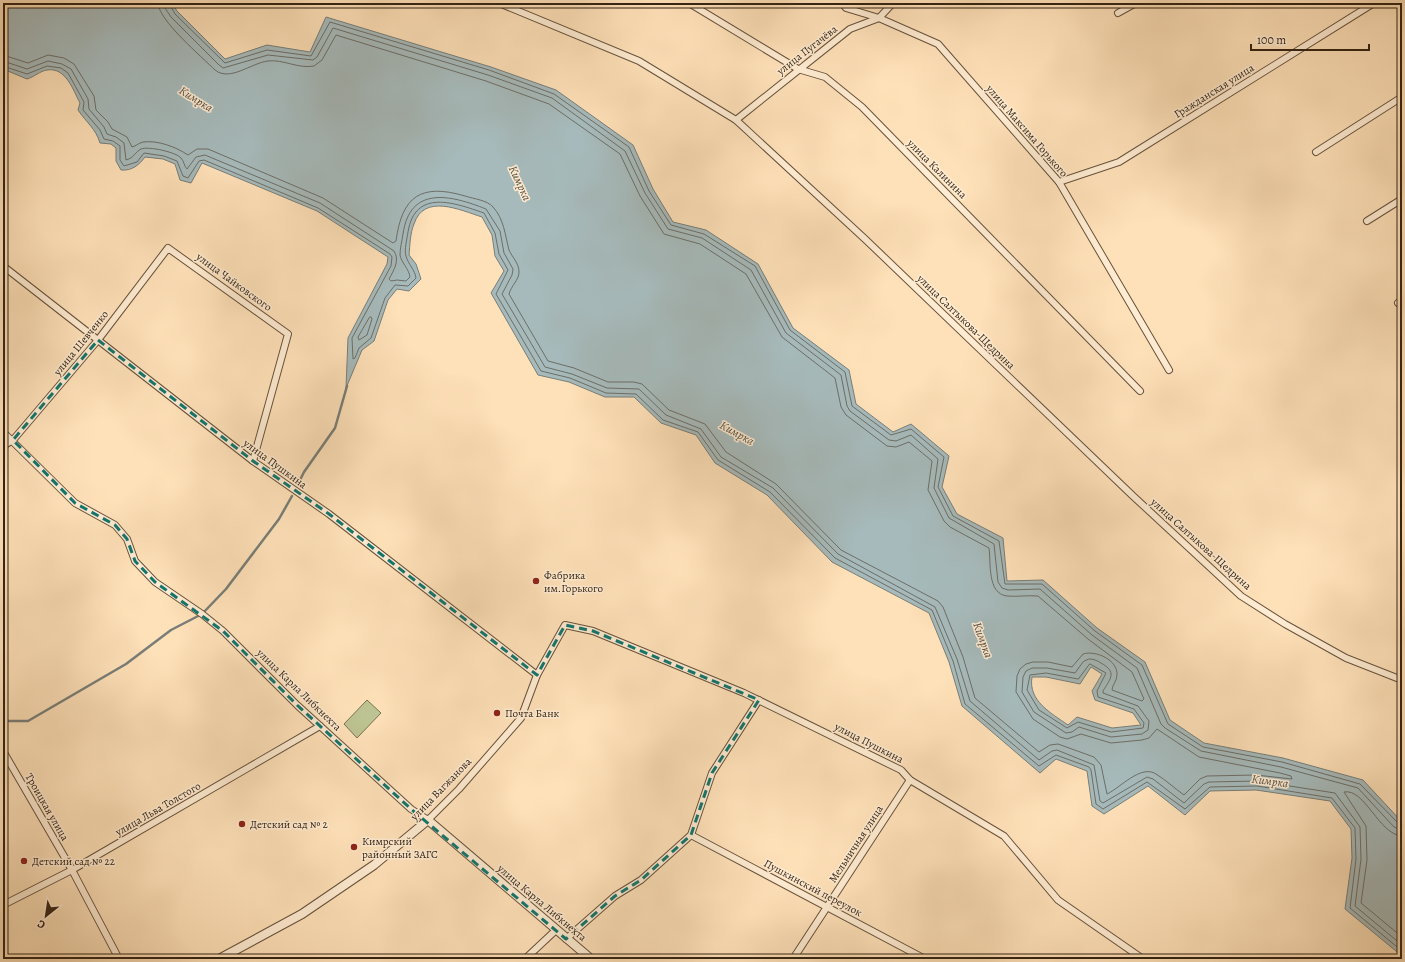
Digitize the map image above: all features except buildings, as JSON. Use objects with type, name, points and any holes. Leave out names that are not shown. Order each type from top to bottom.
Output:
[{"type":"street","name":"улица Салтыкова-Щедрина","points":[[499,3],[639,61],[736,120],[865,239],[1133,496],[1241,596],[1285,624],[1346,658],[1402,680]]},
{"type":"street","name":"улица Калинина","points":[[689,3],[798,69],[825,77],[862,107],[1140,391]]},
{"type":"street","name":"улица Максима Горького","points":[[842,3],[846,8],[880,18],[938,44],[1059,182],[1169,370]]},
{"type":"street","name":"улица Пугачёва","points":[[736,120],[850,29],[880,18],[894,3]]},
{"type":"street","points":[[1118,13],[1136,3]]},
{"type":"street","name":"Гражданская улица","points":[[1059,182],[1119,162],[1374,3]]},
{"type":"street","points":[[1316,152],[1402,97]]},
{"type":"street","points":[[1367,221],[1402,199]]},
{"type":"street","name":"улица Чайковского","points":[[168,248],[288,334],[252,461]]},
{"type":"street","name":"улица Шевченко","points":[[3,446],[13,440],[98,340],[168,248]]},
{"type":"street","name":"улица Пушкина","points":[[3,266],[252,461],[329,514],[537,675]]},
{"type":"street","name":"улица Карла Либкнехта","points":[[3,432],[13,440],[75,503],[115,525],[127,539],[135,562],[156,582],[202,614],[223,631],[320,726],[411,809],[428,820],[591,959]]},
{"type":"street","name":"улица Пушкина","points":[[565,625],[593,631],[759,700],[901,770],[910,780],[1004,836],[1058,900],[1143,959]]},
{"type":"street","name":"улица Вагжанова","points":[[219,959],[302,914],[374,865],[428,820],[459,789],[521,718],[537,675],[565,625]]},
{"type":"street","points":[[566,939],[615,896],[641,880],[691,835],[712,773],[759,700]]},
{"type":"street","name":"улица Льва Толстого","points":[[3,905],[72,870],[320,726]]},
{"type":"street","name":"Троицкая улица","points":[[3,751],[72,870],[119,959]]},
{"type":"street","name":"Мельничная улица","points":[[794,959],[826,907],[910,780]]},
{"type":"street","name":"Пушкинский переулок","points":[[691,835],[925,959]]},
{"type":"street","points":[[525,959],[556,930]]},
{"type":"highlighted area","points":[[98,340],[253,461],[329,514],[537,675],[565,625],[593,631],[759,700],[712,773],[691,835],[641,880],[615,896],[566,939],[411,809],[297,705],[223,631],[155,582],[135,561],[127,539],[115,525],[75,503],[13,440]]},
{"type":"green space","points":[[367,700],[381,713],[357,738],[344,724]]},
{"type":"water","name":"Кимрка","points":[[3,3],[172,3],[177,11],[225,59],[267,45],[310,52],[326,17],[491,67],[556,90],[633,145],[653,189],[673,222],[706,230],[758,264],[793,328],[849,370],[856,404],[893,432],[911,424],[949,456],[942,487],[957,514],[1003,538],[1007,581],[1043,580],[1097,628],[1145,662],[1170,720],[1204,743],[1283,758],[1363,780],[1402,822],[1402,956],[1345,909],[1352,858],[1351,829],[1330,801],[1256,790],[1210,791],[1185,815],[1148,786],[1104,814],[1092,806],[1087,771],[1056,759],[1040,773],[962,706],[949,662],[929,613],[832,562],[767,495],[715,463],[696,435],[661,423],[634,397],[605,397],[569,382],[538,375],[491,293],[504,271],[495,256],[492,235],[482,217],[444,206],[434,206],[426,209],[419,215],[414,224],[410,239],[409,255],[416,264],[421,279],[409,291],[397,289],[388,300],[374,341],[362,350],[346,388],[348,338],[387,264],[388,257],[317,211],[202,163],[191,183],[180,180],[175,164],[163,159],[145,157],[135,167],[129,170],[121,170],[116,161],[116,148],[111,144],[100,143],[93,130],[78,110],[80,103],[68,80],[64,76],[54,70],[47,70],[27,79],[3,69]],"holes":[[[1091,667],[1102,674],[1092,691],[1095,700],[1133,713],[1141,725],[1112,728],[1077,717],[1068,725],[1042,706],[1037,700],[1032,685],[1032,677],[1046,677],[1080,684]]]},
{"type":"waterway","points":[[298,484],[304,472],[335,428],[347,386]]},
{"type":"waterway","points":[[3,721],[28,721],[126,664],[171,630],[202,614],[226,589],[279,519],[292,496]]},
{"type":"place","name":"Фабрика им.Горького","points":[[536,581]]},
{"type":"place","name":"Почта Банк","points":[[497,713]]},
{"type":"place","name":"Детский сад № 2","points":[[242,824]]},
{"type":"place","name":"Кимрский районный ЗАГС","points":[[354,847]]},
{"type":"place","name":"Детский сад № 22","points":[[24,861]]}]
